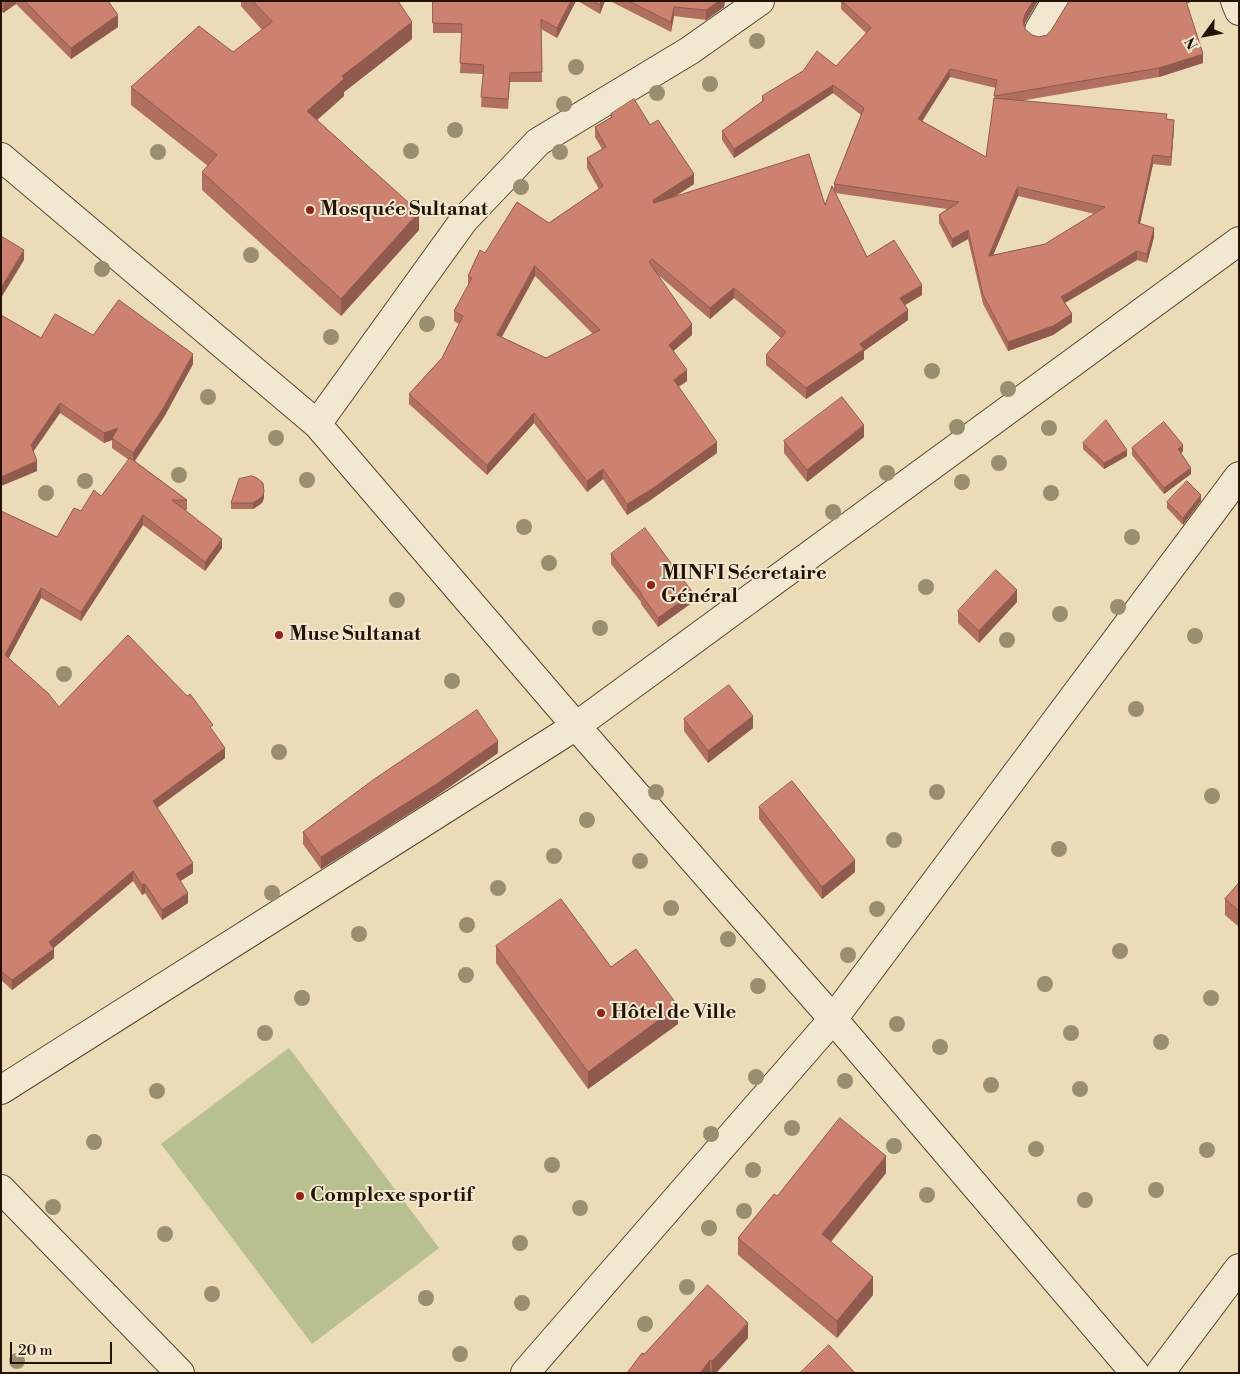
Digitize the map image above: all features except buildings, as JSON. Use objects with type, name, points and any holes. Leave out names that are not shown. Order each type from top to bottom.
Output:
[{"type":"street","points":[[317,424],[464,220],[538,142],[689,51],[760,1]]},
{"type":"street","points":[[1039,30],[1056,1]]},
{"type":"street","points":[[1235,1],[1239,11]]},
{"type":"street","points":[[1,156],[317,424],[576,726],[833,1019],[1135,1373]]},
{"type":"street","points":[[1,1090],[576,726],[1239,241]]},
{"type":"street","points":[[524,1373],[833,1019],[1239,476]]},
{"type":"street","points":[[1,1189],[180,1373]]},
{"type":"street","points":[[1160,1373],[1239,1268]]},
{"type":"green space","name":"Complexe sportif","points":[[289,1048],[439,1248],[312,1344],[161,1144]]},
{"type":"place","name":"Mosquée Sultanat","points":[[310,210]]},
{"type":"place","name":"MINFI Sécretaire Général","points":[[651,585]]},
{"type":"place","name":"Muse Sultanat","points":[[279,635]]},
{"type":"place","name":"Hôtel de Ville","points":[[601,1013]]},
{"type":"place","name":"Complexe sportif","points":[[300,1196]]}]
